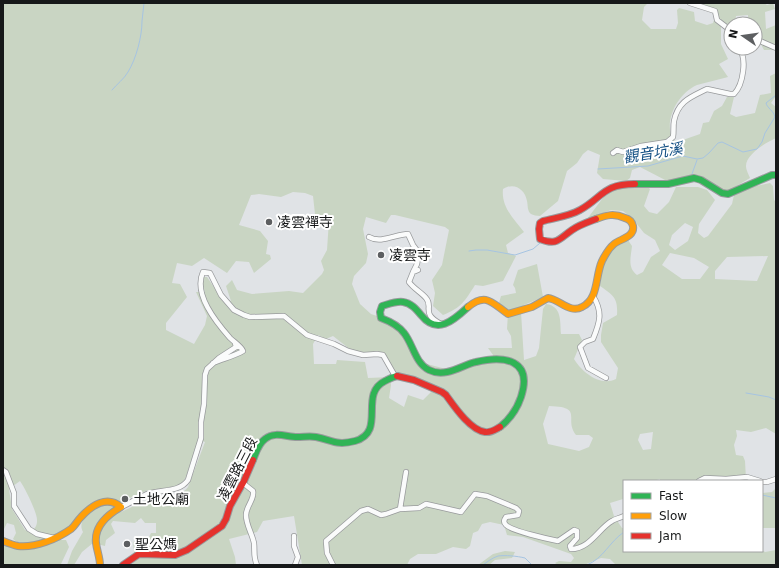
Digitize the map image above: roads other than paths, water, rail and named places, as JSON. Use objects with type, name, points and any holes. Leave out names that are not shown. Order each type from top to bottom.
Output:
[{"type":"street","points":[[690,3],[715,11],[717,20],[723,25]]},
{"type":"street","points":[[763,42],[776,48]]},
{"type":"street","points":[[612,153],[617,150],[623,152],[641,146],[667,142],[673,137],[678,108],[685,101],[707,89],[734,94],[739,87],[743,69],[742,56]]},
{"type":"street","points":[[100,565],[95,536],[98,527],[108,515],[148,494],[179,488],[185,485],[188,480],[200,438],[204,404],[205,375],[207,369],[213,364],[242,351],[242,348],[235,343],[219,326],[209,312],[200,286],[203,272],[210,273],[221,295],[234,310],[250,318],[284,316],[307,335],[334,344],[348,351],[363,355],[377,354],[383,356],[395,376],[404,377],[445,394],[459,412],[480,430],[490,432],[499,428],[511,417],[515,410],[525,381],[522,369],[518,364],[509,362],[482,361],[474,362],[450,372],[436,372],[428,369],[422,364],[403,331],[394,324],[381,318],[380,310],[384,305],[407,302],[412,304],[416,307],[426,322],[434,325],[450,324],[473,302],[485,299],[491,301],[508,314],[535,306],[546,298],[551,298],[572,309],[580,308],[586,305],[593,296],[601,261],[613,244],[628,236],[632,232],[632,222],[629,219],[612,214],[574,229],[555,242],[540,239],[538,233],[540,223],[579,211],[609,188],[625,184],[668,184],[694,178],[702,180],[722,194],[728,194],[772,175],[776,175]]},
{"type":"street","points":[[369,238],[386,239],[392,236],[408,234],[419,253],[415,271],[409,282],[426,297],[428,300],[430,316],[434,321],[442,325]]},
{"type":"street","points":[[593,296],[599,305],[600,316],[598,325],[593,339],[585,342],[580,347],[588,368],[606,378]]},
{"type":"street","name":"凌雲路三段","points":[[123,565],[136,554],[175,555],[187,550],[226,522],[230,506],[244,483],[258,449],[263,440],[268,436],[278,435],[315,437],[338,442],[359,440],[365,436],[370,430],[375,389],[381,382],[395,376]]},
{"type":"street","points":[[3,470],[6,472],[14,493],[14,506],[29,529],[36,534],[54,538]]},
{"type":"street","points":[[400,509],[406,472]]},
{"type":"street","points":[[701,480],[705,478],[747,477],[758,480]]},
{"type":"street","points":[[763,481],[767,482],[776,479]]},
{"type":"street","points":[[244,483],[253,491],[254,494],[247,508],[246,514],[248,526],[254,543],[254,560],[257,565]]},
{"type":"street","points":[[334,565],[327,553],[326,541],[361,511],[368,509],[381,515],[400,509],[419,508],[426,504],[461,512],[475,494],[486,496],[516,508],[519,511],[518,514],[506,517],[504,520],[506,526],[515,530],[558,541],[574,530],[578,531],[577,538],[570,546],[574,549],[585,545],[612,521],[623,516]]},
{"type":"street","points":[[3,541],[17,546],[26,546],[54,538],[68,531],[82,516],[96,505],[110,500],[116,502],[121,507]]},
{"type":"street","points":[[294,536],[294,546],[298,557],[295,565]]},
{"type":"waterway","points":[[112,90],[126,75],[136,54],[140,41],[144,3]]},
{"type":"waterway","name":"觀音坑溪","points":[[598,169],[648,166],[683,156],[697,159],[703,158],[718,143],[722,142],[743,152],[757,149],[775,117],[766,103],[776,95]]},
{"type":"waterway","points":[[692,174],[697,160]]},
{"type":"waterway","points":[[469,251],[487,250],[515,255],[533,249],[540,243]]},
{"type":"waterway","points":[[746,393],[769,397],[776,400]]},
{"type":"waterway","points":[[763,495],[776,498]]},
{"type":"waterway","points":[[587,565],[598,558],[614,540],[623,533]]},
{"type":"waterway","points":[[483,565],[498,556],[515,556],[525,558],[532,565]]},
{"type":"place","name":"凌雲禪寺","points":[[269,222]]},
{"type":"place","name":"凌雲寺","points":[[381,255]]},
{"type":"place","name":"土地公廟","points":[[125,499]]},
{"type":"place","name":"聖公媽","points":[[127,544]]}]
